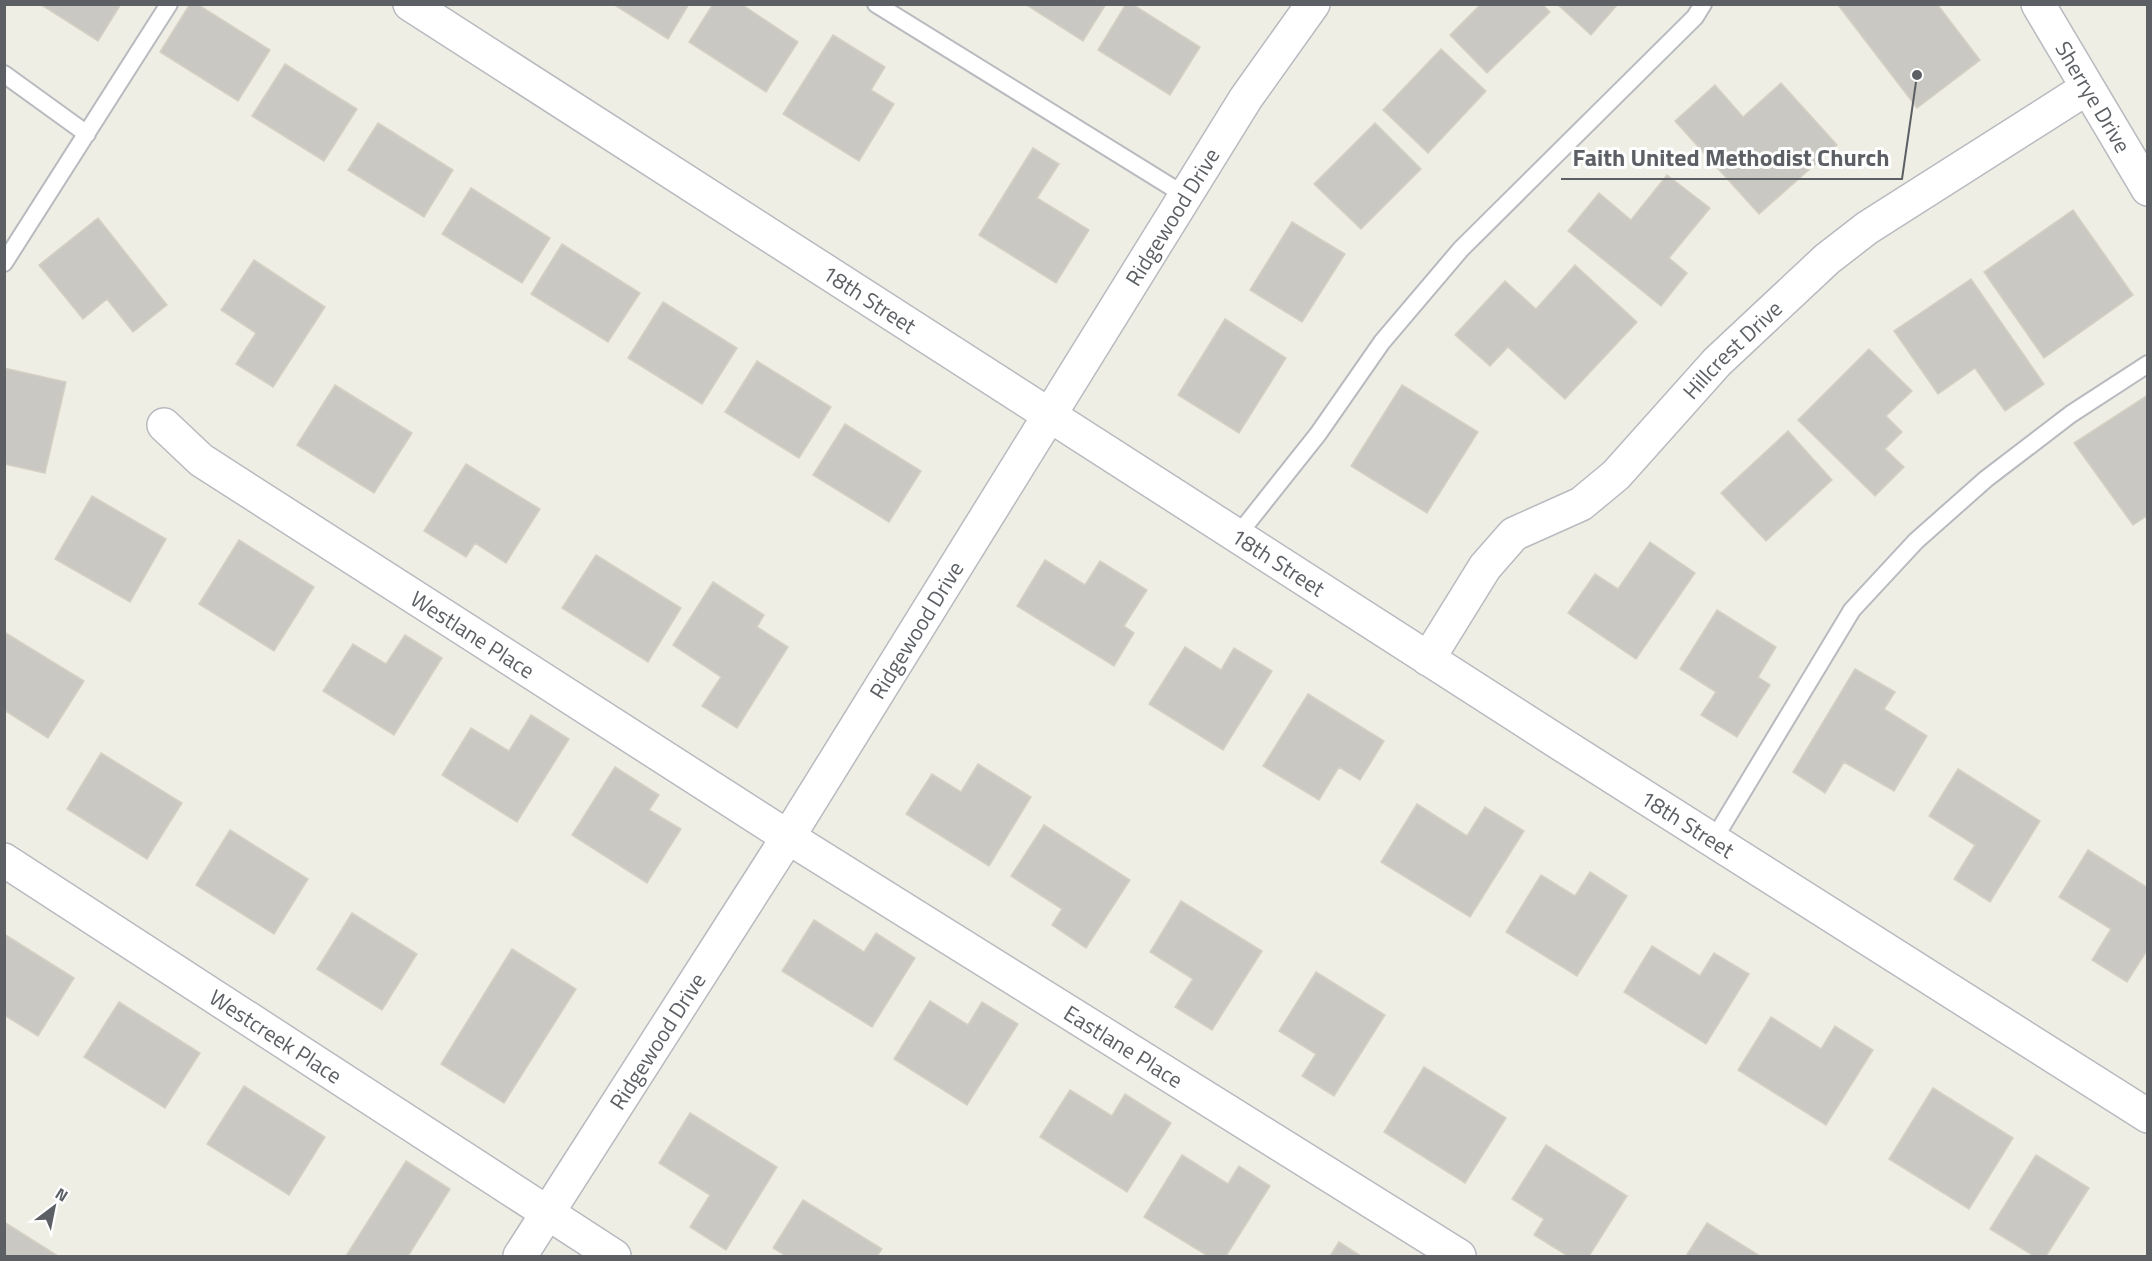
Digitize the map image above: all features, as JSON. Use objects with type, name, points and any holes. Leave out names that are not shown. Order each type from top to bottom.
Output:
[{"type":"street","name":"18th Street","points":[[410,4],[1428,658],[2148,1116]]},
{"type":"street","name":"Ridgewood Drive","points":[[520,1257],[788,837],[1246,98],[1313,4]]},
{"type":"street","name":"Sherrye Drive","points":[[2038,4],[2148,189]]},
{"type":"street","name":"Hillcrest Drive","points":[[1428,658],[1485,567],[1514,534],[1581,504],[1616,475],[1717,362],[1827,259],[1867,228],[2087,88]]},
{"type":"street","name":"Westlane Place","points":[[164,425],[201,460],[788,837]]},
{"type":"street","name":"Eastlane Place","points":[[788,837],[1460,1257]]},
{"type":"street","name":"Westcreek Place","points":[[4,860],[614,1257]]},
{"type":"lane","points":[[4,263],[169,4]]},
{"type":"lane","points":[[876,4],[1186,196]]},
{"type":"lane","points":[[1238,536],[1318,434],[1382,342],[1461,249],[1695,18],[1703,4]]},
{"type":"lane","points":[[4,74],[87,134]]},
{"type":"lane","points":[[1714,839],[1788,712],[1852,610],[1916,541],[1986,479],[2071,414],[2148,364]]},
{"type":"building","points":[[40,4],[121,4],[98,41]]},
{"type":"building","points":[[190,4],[197,4],[270,50],[238,101],[160,52]]},
{"type":"building","points":[[613,4],[689,4],[668,39]]},
{"type":"building","points":[[713,4],[741,4],[798,42],[766,92],[689,42]]},
{"type":"building","points":[[1025,4],[1106,4],[1083,41]]},
{"type":"building","points":[[1126,4],[1132,4],[1200,47],[1170,95],[1098,50]]},
{"type":"building","points":[[1481,4],[1542,4],[1550,12],[1487,73],[1450,35]]},
{"type":"building","points":[[1557,4],[1618,4],[1591,35]]},
{"type":"building","points":[[1937,4],[1980,60],[1917,108],[1838,5]]},
{"type":"building","points":[[833,35],[885,67],[871,90],[894,104],[859,161],[783,114]]},
{"type":"building","points":[[1441,49],[1486,91],[1428,153],[1383,110]]},
{"type":"building","points":[[285,64],[357,109],[324,161],[252,116]]},
{"type":"building","points":[[1781,83],[1837,145],[1759,214],[1675,121],[1715,85],[1743,117]]},
{"type":"building","points":[[378,123],[453,170],[424,217],[348,170]]},
{"type":"building","points":[[1375,123],[1421,169],[1361,229],[1314,184]]},
{"type":"building","points":[[1033,148],[1059,164],[1037,198],[1089,230],[1056,283],[979,235]]},
{"type":"building","points":[[1667,175],[1710,208],[1669,258],[1687,273],[1661,306],[1568,231],[1599,193],[1631,220]]},
{"type":"building","points":[[471,188],[550,238],[522,283],[442,234]]},
{"type":"building","points":[[2073,210],[2133,295],[2044,358],[1984,272]]},
{"type":"building","points":[[98,218],[167,305],[133,332],[107,299],[83,319],[39,265]]},
{"type":"building","points":[[1292,222],[1345,254],[1302,322],[1250,290]]},
{"type":"building","points":[[562,244],[640,293],[608,342],[531,294]]},
{"type":"building","points":[[254,260],[325,307],[273,387],[236,364],[256,333],[221,310]]},
{"type":"building","points":[[1575,265],[1637,322],[1565,399],[1508,347],[1490,366],[1455,335],[1505,281],[1536,309]]},
{"type":"building","points":[[1971,279],[2044,384],[2005,411],[1975,368],[1938,394],[1894,331]]},
{"type":"building","points":[[663,302],[737,348],[702,404],[628,358]]},
{"type":"building","points":[[1225,319],[1286,358],[1239,433],[1178,395]]},
{"type":"building","points":[[1869,349],[1912,391],[1886,416],[1902,432],[1885,449],[1904,467],[1875,496],[1798,420]]},
{"type":"building","points":[[757,361],[831,407],[799,458],[725,412]]},
{"type":"building","points":[[4,368],[66,382],[45,473],[4,464]]},
{"type":"building","points":[[335,385],[412,433],[374,493],[297,445]]},
{"type":"building","points":[[1402,385],[1478,432],[1427,513],[1351,466]]},
{"type":"building","points":[[2148,395],[2148,515],[2133,525],[2074,443]]},
{"type":"building","points":[[845,424],[921,471],[889,522],[813,475]]},
{"type":"building","points":[[1788,431],[1832,480],[1766,541],[1721,493]]},
{"type":"building","points":[[466,464],[540,509],[506,563],[475,543],[466,557],[424,531]]},
{"type":"building","points":[[92,496],[166,539],[130,602],[55,559]]},
{"type":"building","points":[[239,540],[314,587],[274,651],[199,604]]},
{"type":"building","points":[[1650,542],[1695,573],[1636,659],[1568,613],[1595,574],[1618,589]]},
{"type":"building","points":[[596,555],[681,608],[648,662],[562,608]]},
{"type":"building","points":[[1045,560],[1085,585],[1100,561],[1147,590],[1124,626],[1134,633],[1114,666],[1017,606]]},
{"type":"building","points":[[713,582],[764,615],[757,627],[788,647],[737,728],[702,706],[721,677],[673,645]]},
{"type":"building","points":[[1717,610],[1776,647],[1758,677],[1770,685],[1737,737],[1701,715],[1716,692],[1680,669]]},
{"type":"building","points":[[4,632],[84,681],[48,738],[4,710]]},
{"type":"building","points":[[405,635],[442,658],[394,735],[323,691],[353,644],[386,664]]},
{"type":"building","points":[[1185,647],[1221,670],[1234,648],[1272,671],[1223,750],[1149,704]]},
{"type":"building","points":[[1855,669],[1895,692],[1884,709],[1927,736],[1894,791],[1844,762],[1825,793],[1793,772]]},
{"type":"building","points":[[1308,694],[1384,741],[1360,780],[1339,767],[1319,800],[1263,766]]},
{"type":"building","points":[[531,715],[569,739],[517,822],[442,775],[471,728],[509,751]]},
{"type":"building","points":[[101,753],[182,803],[147,859],[67,809]]},
{"type":"building","points":[[978,764],[1031,797],[989,866],[906,814],[932,774],[961,792]]},
{"type":"building","points":[[615,767],[659,795],[649,810],[681,829],[647,883],[572,835]]},
{"type":"building","points":[[1958,769],[2040,821],[1990,902],[1954,879],[1975,845],[1929,816]]},
{"type":"building","points":[[1417,804],[1467,836],[1485,807],[1524,831],[1470,917],[1381,862]]},
{"type":"building","points":[[1044,825],[1130,880],[1086,948],[1052,925],[1062,909],[1011,876]]},
{"type":"building","points":[[230,830],[308,879],[274,934],[196,885]]},
{"type":"building","points":[[2088,850],[2148,888],[2148,949],[2127,982],[2092,960],[2111,929],[2059,897]]},
{"type":"building","points":[[1590,872],[1627,896],[1577,976],[1506,932],[1541,875],[1575,896]]},
{"type":"building","points":[[1181,901],[1262,951],[1212,1030],[1175,1007],[1193,979],[1150,952]]},
{"type":"building","points":[[352,913],[417,954],[382,1010],[317,969]]},
{"type":"building","points":[[814,920],[864,952],[876,933],[915,958],[872,1027],[782,971]]},
{"type":"building","points":[[4,934],[74,978],[38,1036],[4,1015]]},
{"type":"building","points":[[1652,946],[1700,976],[1714,953],[1749,974],[1706,1044],[1624,992]]},
{"type":"building","points":[[512,949],[576,989],[504,1103],[441,1064]]},
{"type":"building","points":[[1316,972],[1385,1015],[1334,1096],[1302,1076],[1316,1054],[1279,1031]]},
{"type":"building","points":[[930,1001],[968,1025],[982,1002],[1018,1024],[967,1105],[894,1059]]},
{"type":"building","points":[[119,1002],[200,1053],[165,1108],[84,1057]]},
{"type":"building","points":[[1771,1017],[1821,1049],[1835,1026],[1873,1050],[1826,1125],[1738,1070]]},
{"type":"building","points":[[1424,1067],[1506,1118],[1465,1183],[1384,1132]]},
{"type":"building","points":[[244,1086],[325,1137],[289,1195],[207,1144]]},
{"type":"building","points":[[1933,1088],[2013,1138],[1969,1209],[1889,1159]]},
{"type":"building","points":[[1070,1090],[1112,1116],[1125,1094],[1171,1123],[1127,1192],[1040,1137]]},
{"type":"building","points":[[690,1113],[777,1167],[726,1250],[690,1227],[710,1195],[659,1163]]},
{"type":"building","points":[[1546,1145],[1627,1196],[1589,1256],[1568,1256],[1534,1235],[1544,1219],[1512,1199]]},
{"type":"building","points":[[1182,1155],[1228,1184],[1239,1166],[1270,1186],[1226,1256],[1208,1256],[1144,1217]]},
{"type":"building","points":[[2036,1155],[2089,1188],[2046,1256],[2034,1256],[1990,1229]]},
{"type":"building","points":[[406,1161],[450,1189],[408,1256],[346,1256]]},
{"type":"building","points":[[803,1200],[882,1249],[877,1256],[786,1256],[773,1248]]},
{"type":"building","points":[[4,1222],[58,1256],[4,1256]]},
{"type":"building","points":[[1707,1223],[1760,1256],[1686,1256]]},
{"type":"building","points":[[1339,1242],[1361,1256],[1330,1256]]},
{"type":"place","name":"Faith United Methodist Church","points":[[1917,75]]}]
